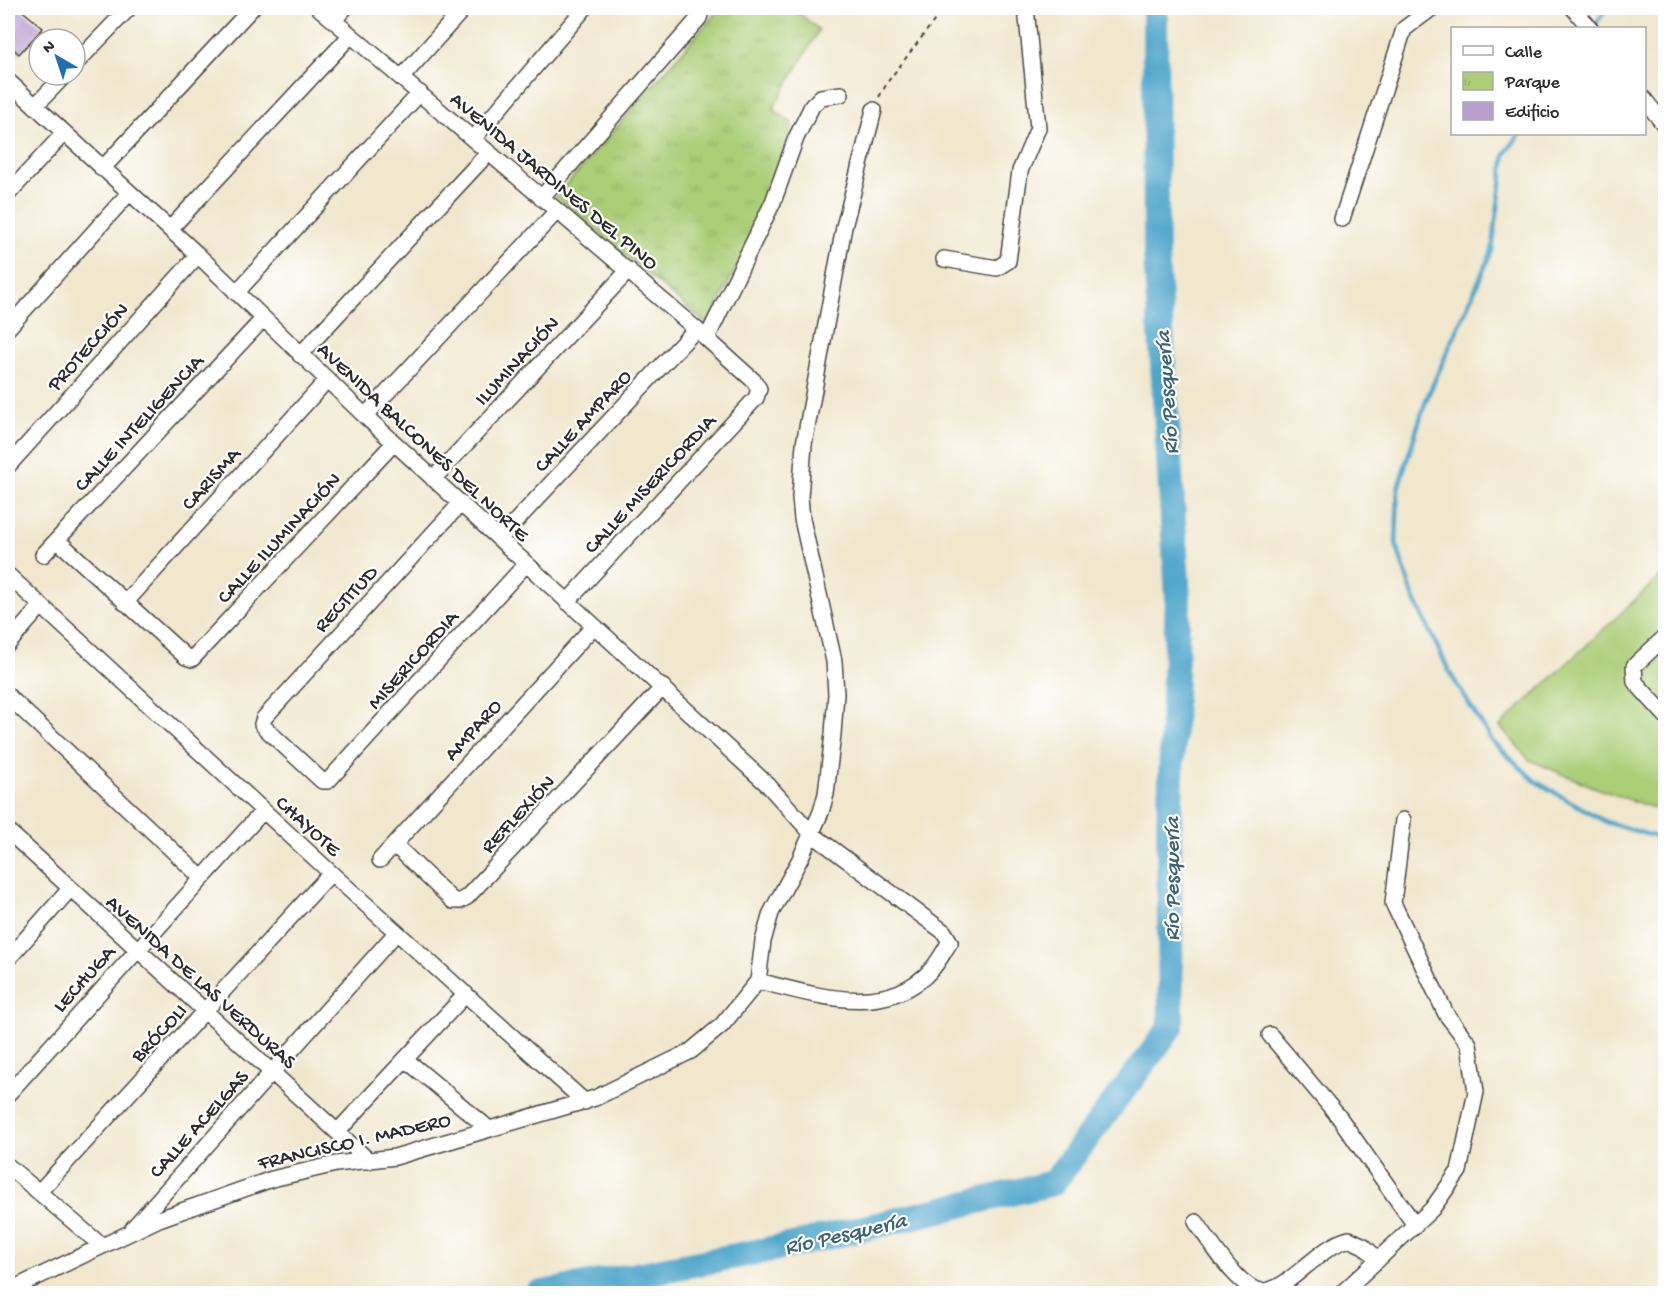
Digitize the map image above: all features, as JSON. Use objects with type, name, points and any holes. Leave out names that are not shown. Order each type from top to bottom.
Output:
[{"type":"street","points":[[87,52],[129,8]]},
{"type":"street","points":[[102,169],[252,8]]},
{"type":"street","name":"AVENIDA JARDINES DEL PINO","points":[[319,8],[702,333],[754,381],[759,389]]},
{"type":"street","points":[[334,20],[345,8]]},
{"type":"street","points":[[402,77],[464,8]]},
{"type":"street","points":[[474,138],[585,8]]},
{"type":"street","points":[[541,198],[699,18],[702,8]]},
{"type":"street","points":[[944,259],[997,268],[1008,261],[1020,171],[1038,128],[1026,8]]},
{"type":"street","points":[[1342,219],[1404,29],[1432,8]]},
{"type":"street","points":[[1573,8],[1588,26]]},
{"type":"street","points":[[170,229],[351,35]]},
{"type":"street","name":"AVENIDA BALCONES DEL NORTE","points":[[8,81],[198,255],[327,381],[768,785],[812,834],[944,932],[950,942],[932,969],[916,983],[892,997],[864,1000],[824,996],[758,981]]},
{"type":"street","points":[[35,106],[53,87]]},
{"type":"street","points":[[236,293],[420,93]]},
{"type":"street","name":"CALLE AMPARO","points":[[499,540],[702,333],[773,202],[796,138],[812,106],[821,97],[842,94]]},
{"type":"street","points":[[1646,102],[1665,127]]},
{"type":"street","points":[[758,981],[763,941],[771,913],[812,834],[826,794],[836,694],[832,650],[802,519],[800,497],[804,444],[844,228],[874,110]]},
{"type":"street","points":[[8,194],[64,133]]},
{"type":"street","points":[[300,355],[489,152]]},
{"type":"street","points":[[8,328],[129,193]]},
{"type":"street","points":[[365,416],[557,211]]},
{"type":"street","name":"PROTECCIÓN","points":[[8,466],[198,255]]},
{"type":"street","name":"ILUMINACIÓN","points":[[434,479],[629,270]]},
{"type":"street","name":"CALLE INTELIGENCIA","points":[[43,555],[263,318]]},
{"type":"street","name":"CARISMA","points":[[125,603],[327,381]]},
{"type":"street","name":"CALLE MISERICORDIA","points":[[567,602],[756,398],[759,389]]},
{"type":"street","name":"CALLE ILUMINACIÓN","points":[[125,603],[186,657],[192,659],[394,443]]},
{"type":"street","name":"RECTITUD","points":[[328,781],[322,781],[262,724],[264,718],[461,503]]},
{"type":"street","points":[[57,540],[125,603]]},
{"type":"street","name":"MISERICORDIA","points":[[328,781],[526,564]]},
{"type":"street","name":"CHAYOTE","points":[[8,575],[396,933],[585,1102]]},
{"type":"street","points":[[8,644],[41,606]]},
{"type":"street","name":"AMPARO","points":[[380,860],[593,627]]},
{"type":"street","points":[[1665,636],[1634,666],[1635,682],[1665,716]]},
{"type":"street","name":"REFLEXIÓN","points":[[394,844],[453,901],[460,901],[467,897],[663,687]]},
{"type":"street","points":[[8,696],[202,878]]},
{"type":"street","name":"LECHUGA","points":[[8,1094],[263,811]]},
{"type":"street","points":[[1341,1293],[1432,1209],[1459,1171],[1476,1092],[1469,1044],[1446,1014],[1393,903],[1403,820]]},
{"type":"street","name":"AVENIDA DE LAS VERDURAS","points":[[8,831],[369,1161]]},
{"type":"street","name":"BRÓCOLI","points":[[39,1192],[331,873]]},
{"type":"street","points":[[8,958],[70,889]]},
{"type":"street","name":"CALLE ACELGAS","points":[[127,1235],[396,933]]},
{"type":"street","name":"FRANCISCO I. MADERO","points":[[9,1288],[199,1203],[272,1179],[336,1164],[369,1161],[417,1152],[585,1102],[691,1051],[722,1025],[758,981]]},
{"type":"street","points":[[338,1131],[466,994]]},
{"type":"street","points":[[1270,1035],[1339,1117],[1415,1225]]},
{"type":"street","points":[[405,1059],[489,1129]]},
{"type":"street","points":[[8,1166],[102,1246]]},
{"type":"street","points":[[1196,1222],[1232,1270],[1249,1288],[1264,1291],[1288,1281],[1334,1243],[1349,1239],[1364,1246],[1378,1260]]},
{"type":"path","points":[[874,110],[889,80],[944,8]]},
{"type":"green space","points":[[720,8],[793,8],[819,30],[773,109],[792,123],[781,177],[708,325],[556,197]]},
{"type":"green space","points":[[1665,572],[1665,812],[1601,790],[1529,760],[1500,726]]},
{"type":"building","points":[[14,8],[19,8],[42,27],[27,27],[27,45],[19,54],[8,44],[8,15]]},
{"type":"waterway","name":"Río Pesquería","points":[[537,1294],[793,1245],[1053,1183],[1171,1027],[1169,829],[1178,598],[1156,256],[1155,8]]},
{"type":"waterway","points":[[1594,27],[1607,8]]},
{"type":"waterway","points":[[1519,135],[1505,154],[1492,251],[1426,400],[1398,488],[1396,544],[1413,596],[1451,675],[1492,741],[1535,781],[1606,822],[1666,840]]}]
